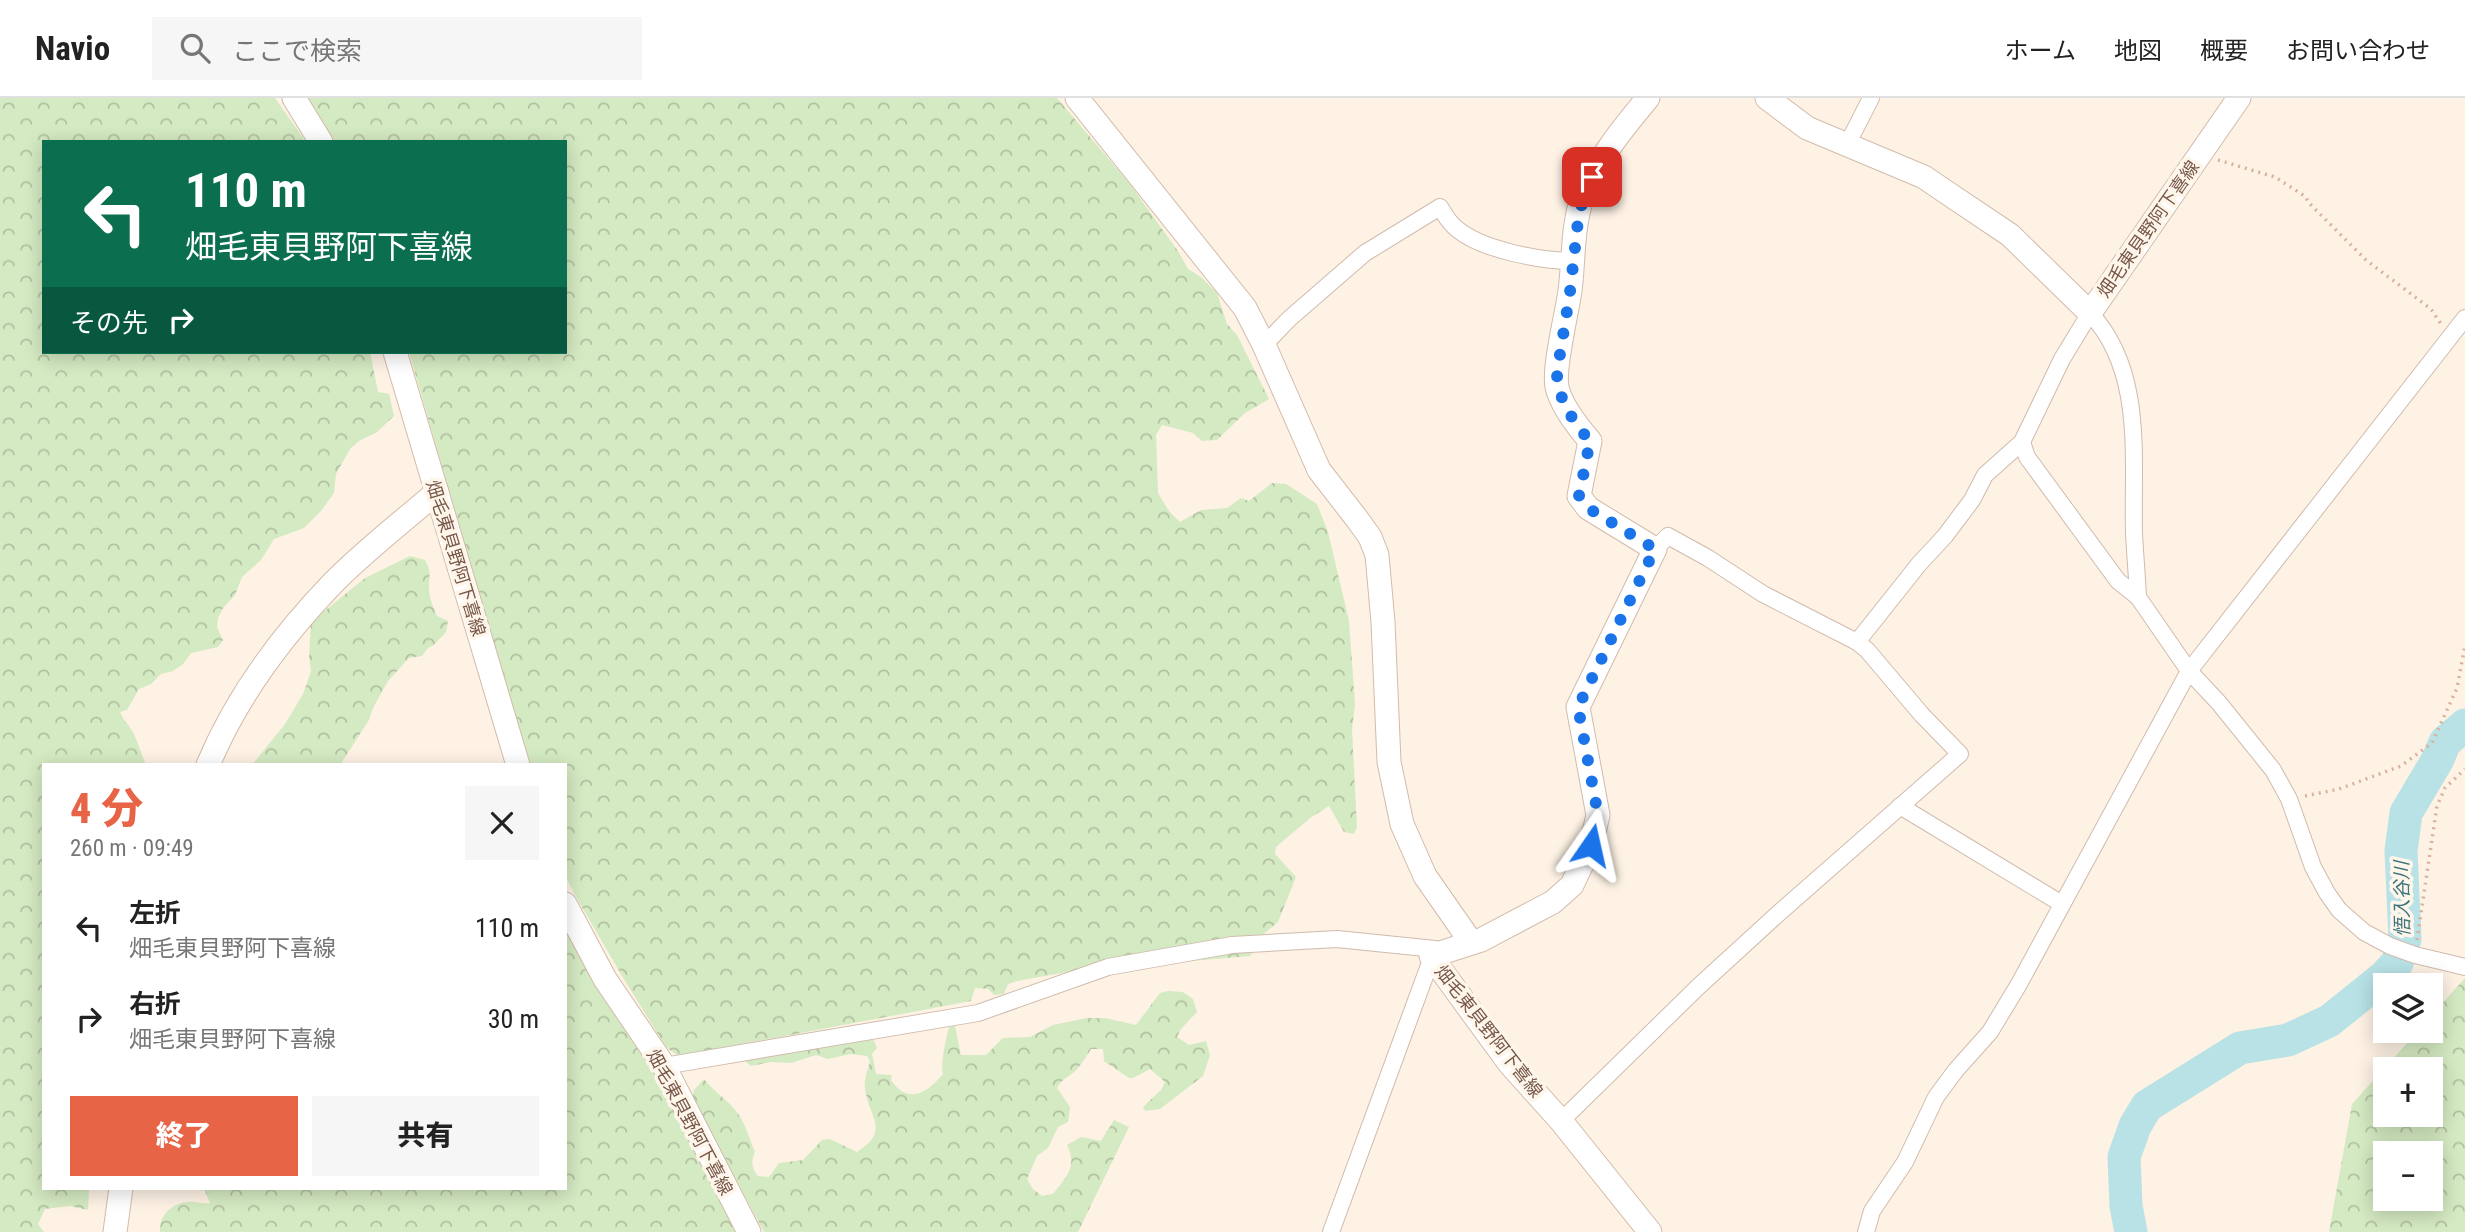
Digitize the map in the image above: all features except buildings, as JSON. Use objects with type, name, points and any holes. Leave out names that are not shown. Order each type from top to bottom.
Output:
[{"type":"main road","points":[[294,98],[320,140]]},
{"type":"main road","points":[[1077,98],[1238,299],[1264,345],[1319,470],[1370,537],[1377,555],[1383,622],[1389,762],[1402,824],[1425,877],[1471,942],[1432,957]]},
{"type":"main road","points":[[1648,98],[1607,150],[1583,196],[1557,387],[1590,441],[1579,496],[1588,508],[1655,549]]},
{"type":"main road","name":"畑毛東貝野阿下喜線","points":[[1767,98],[1807,128],[1924,177],[2010,235],[2090,313],[2239,98]]},
{"type":"main road","name":"畑毛東貝野阿下喜線","points":[[396,354],[517,763]]},
{"type":"main road","points":[[209,763],[248,690],[286,635],[334,583],[437,492]]},
{"type":"main road","name":"畑毛東貝野阿下喜線","points":[[1650,1232],[1561,1121],[1509,1063],[1432,957],[1481,940],[1553,902],[1572,885],[1591,845],[1598,815],[1578,707],[1655,549]]},
{"type":"main road","name":"畑毛東貝野阿下喜線","points":[[567,908],[605,979],[664,1066],[749,1232]]},
{"type":"main road","points":[[115,1232],[121,1190]]},
{"type":"street","points":[[1848,144],[1871,98]]},
{"type":"street","points":[[1264,345],[1289,319],[1365,253],[1440,207],[1447,220],[1466,235],[1496,247],[1548,261],[1573,261]]},
{"type":"street","points":[[1857,642],[1919,564],[1945,536],[1972,500],[1985,475],[2022,442],[2062,359],[2090,313],[2103,327],[2127,384],[2132,414],[2138,597]]},
{"type":"street","points":[[1866,1232],[1872,1211],[1905,1162],[1936,1097],[1990,1032],[2019,984],[2189,671],[2465,318]]},
{"type":"street","points":[[2022,442],[2027,457],[2118,580],[2138,597],[2189,671],[2273,770],[2289,799],[2314,867],[2339,910],[2364,932],[2390,946],[2414,955],[2465,967]]},
{"type":"street","points":[[1561,1121],[1699,986],[1960,754],[1857,642],[1763,594],[1668,536],[1655,549]]},
{"type":"street","points":[[1900,806],[2062,904]]},
{"type":"street","points":[[664,1066],[978,1013],[1108,967],[1233,945],[1337,939],[1435,949],[1331,1232]]},
{"type":"path","points":[[2200,155],[2275,177],[2306,197],[2366,260],[2431,309],[2450,338]]},
{"type":"path","points":[[2289,799],[2339,789],[2401,766],[2432,743],[2457,688],[2465,646]]},
{"type":"path","points":[[2414,955],[2437,806],[2445,788],[2465,769]]},
{"type":"green space","points":[[0,98],[275,98],[305,140],[42,140],[42,354],[370,354],[378,392],[389,394],[394,416],[377,432],[350,449],[336,474],[334,493],[321,511],[304,528],[274,539],[261,560],[242,577],[235,595],[218,618],[217,627],[223,640],[218,647],[191,653],[183,664],[173,671],[161,674],[151,684],[139,689],[127,710],[120,712],[133,732],[145,763],[42,763],[42,1190],[89,1190],[88,1210],[70,1206],[45,1209],[38,1224],[44,1232],[0,1232]]},
{"type":"green space","points":[[304,98],[1057,98],[1129,183],[1188,269],[1201,277],[1217,293],[1227,324],[1237,335],[1269,399],[1245,413],[1217,440],[1202,441],[1193,433],[1162,425],[1156,435],[1158,493],[1169,511],[1180,522],[1201,510],[1227,508],[1241,498],[1249,501],[1272,483],[1286,484],[1317,504],[1328,532],[1349,621],[1355,704],[1352,729],[1357,827],[1354,834],[1344,832],[1329,806],[1310,818],[1276,847],[1275,854],[1296,877],[1278,922],[1265,933],[1250,956],[1073,971],[1008,984],[1004,994],[994,995],[988,989],[975,988],[971,1001],[678,1056],[666,1047],[567,879],[567,763],[527,763],[410,354],[567,354],[567,140],[334,140]]},
{"type":"green space","points":[[410,556],[425,560],[430,574],[430,598],[437,616],[448,621],[446,632],[422,656],[409,658],[388,681],[369,720],[341,763],[254,763],[285,724],[303,694],[311,671],[311,622],[365,578]]},
{"type":"green space","points":[[567,925],[641,1046],[741,1232],[160,1232],[164,1216],[176,1205],[191,1202],[210,1203],[205,1190],[567,1190]]},
{"type":"green space","points":[[2465,978],[2465,1232],[2329,1232],[2352,1104],[2373,1081],[2373,1127],[2443,1127],[2443,1057],[2394,1057],[2407,1043],[2443,1043],[2443,1003]]},
{"type":"green space","points":[[1183,992],[1193,999],[1197,1012],[1177,1037],[1189,1045],[1206,1041],[1210,1055],[1203,1076],[1160,1109],[1145,1111],[1143,1107],[1161,1090],[1165,1082],[1150,1069],[1129,1078],[1104,1061],[1103,1049],[1091,1049],[1078,1068],[1057,1088],[1070,1107],[1068,1122],[1058,1127],[1048,1148],[1037,1156],[1027,1179],[1033,1189],[1042,1196],[1053,1194],[1069,1171],[1071,1160],[1067,1145],[1081,1137],[1101,1141],[1114,1120],[1129,1127],[1078,1232],[764,1232],[692,1097],[694,1090],[704,1079],[731,1105],[741,1119],[755,1152],[752,1161],[754,1170],[758,1176],[769,1177],[779,1163],[803,1160],[822,1140],[830,1139],[857,1152],[867,1144],[876,1130],[865,1089],[870,1062],[867,1056],[851,1054],[828,1059],[816,1055],[791,1063],[771,1062],[751,1066],[744,1060],[870,1037],[877,1048],[872,1054],[876,1074],[892,1075],[891,1080],[904,1093],[918,1093],[931,1086],[943,1074],[949,1027],[955,1026],[961,1055],[986,1055],[1003,1038],[1030,1037],[1053,1025],[1087,1018],[1105,1018],[1136,1025],[1160,993]]},
{"type":"waterway","name":"悟入谷川","points":[[2131,1232],[2126,1206],[2124,1157],[2135,1126],[2147,1106],[2240,1048],[2288,1040],[2329,1021],[2385,976],[2397,963],[2405,939],[2401,851],[2406,813],[2445,742],[2465,725]]},
{"type":"route","points":[[1591,845],[1598,815],[1578,707],[1655,549],[1588,508],[1579,496],[1590,441],[1557,387],[1579,212],[1592,177]]}]
